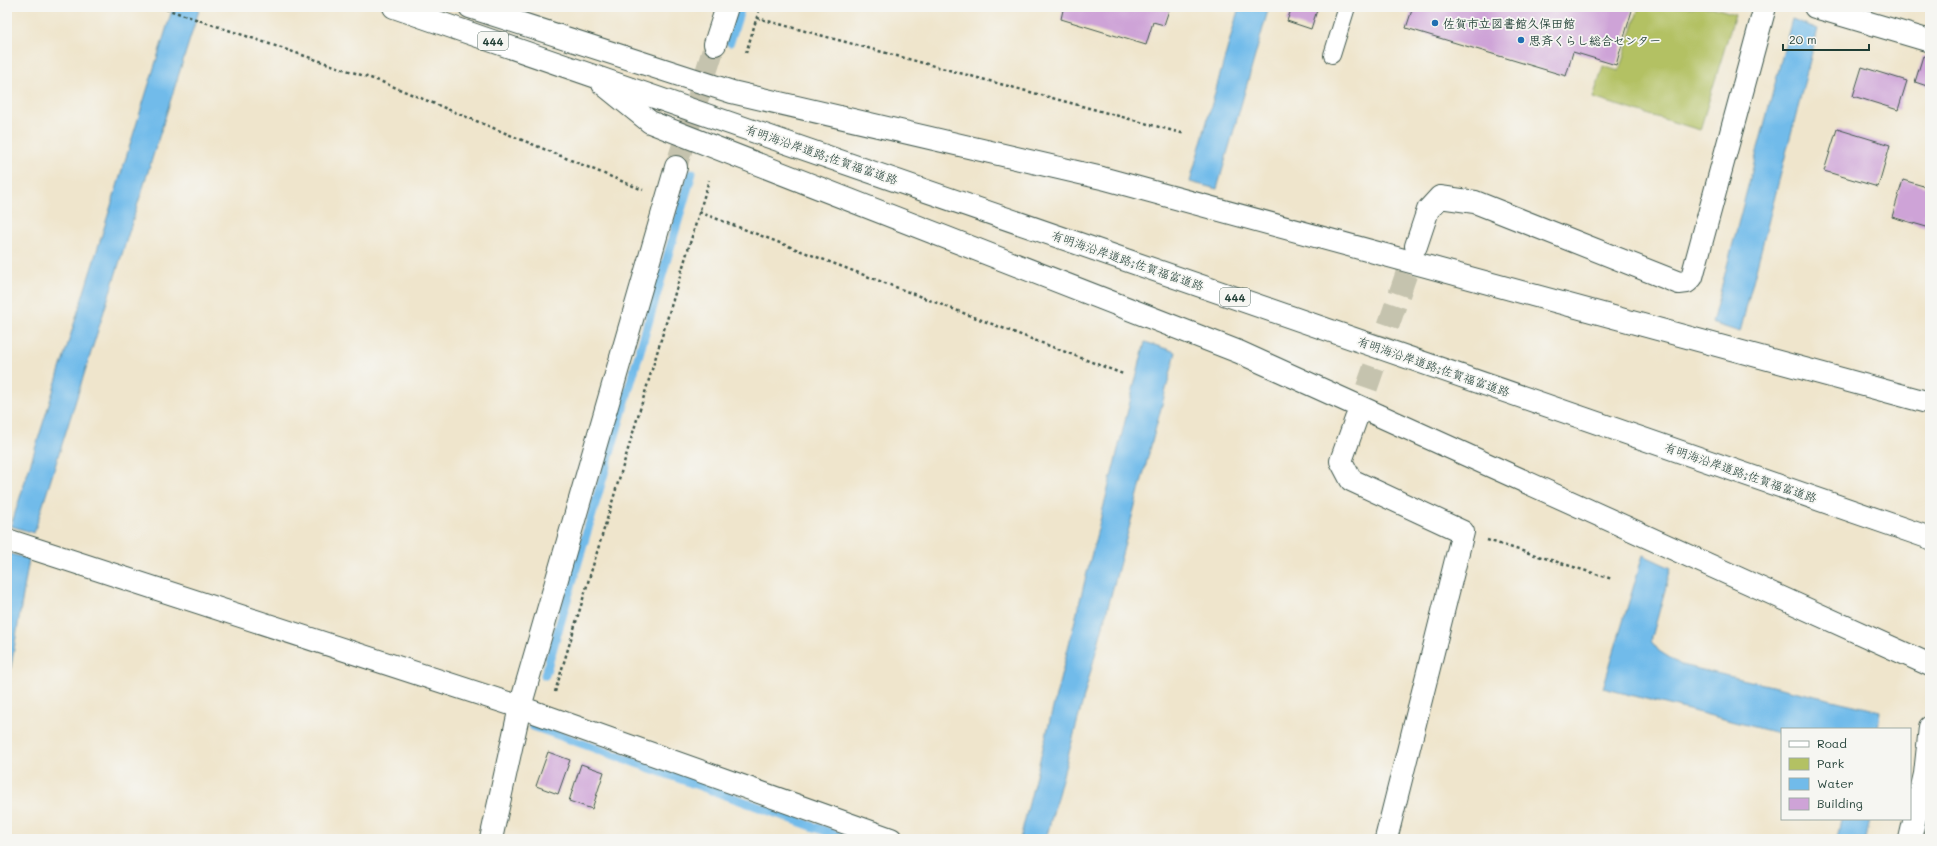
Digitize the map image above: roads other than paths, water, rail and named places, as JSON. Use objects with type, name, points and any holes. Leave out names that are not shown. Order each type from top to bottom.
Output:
[{"type":"main road","name":"有明海沿岸道路;佐賀福富道路","points":[[394,7],[1930,538]]},
{"type":"main road","points":[[470,7],[732,92],[1102,178],[1930,403]]},
{"type":"main road","points":[[715,44],[727,7]]},
{"type":"main road","points":[[1416,246],[1428,210],[1440,197],[1475,202],[1679,283],[1687,282],[1692,277],[1765,7]]},
{"type":"main road","points":[[1815,7],[1930,41]]},
{"type":"main road","points":[[592,75],[650,122],[1239,352],[1930,665]]},
{"type":"main road","points":[[491,839],[520,707],[676,167]]},
{"type":"main road","points":[[1356,419],[1341,461],[1351,480],[1463,532],[1386,839]]},
{"type":"main road","points":[[7,540],[520,707],[891,839]]},
{"type":"main road","points":[[1910,839],[1925,774],[1930,727]]},
{"type":"lane","points":[[1332,55],[1347,7]]},
{"type":"water","points":[[173,7],[200,7],[34,533],[11,526]]},
{"type":"water","points":[[1239,7],[1269,7],[1217,189],[1190,182]]},
{"type":"water","points":[[1792,19],[1818,29],[1740,332],[1712,323]]},
{"type":"water","points":[[1145,342],[1176,352],[1046,839],[1020,839]]},
{"type":"water","points":[[7,553],[29,559],[7,691]]},
{"type":"water","points":[[1643,555],[1671,568],[1651,641],[1659,651],[1681,665],[1880,711],[1878,728],[1781,728],[1781,734],[1603,688]]},
{"type":"water","points":[[1841,820],[1870,820],[1866,839],[1837,839]]},
{"type":"waterway","points":[[730,42],[741,7]]},
{"type":"waterway","points":[[545,675],[692,173]]},
{"type":"waterway","points":[[533,726],[848,839]]},
{"type":"tunnel","points":[[676,167],[715,44]]},
{"type":"tunnel","points":[[1356,419],[1416,246]]},
{"type":"place","name":"佐賀市立図書館久保田館","points":[[1435,23]]},
{"type":"place","name":"思斉くらし総合センター","points":[[1521,40]]}]
